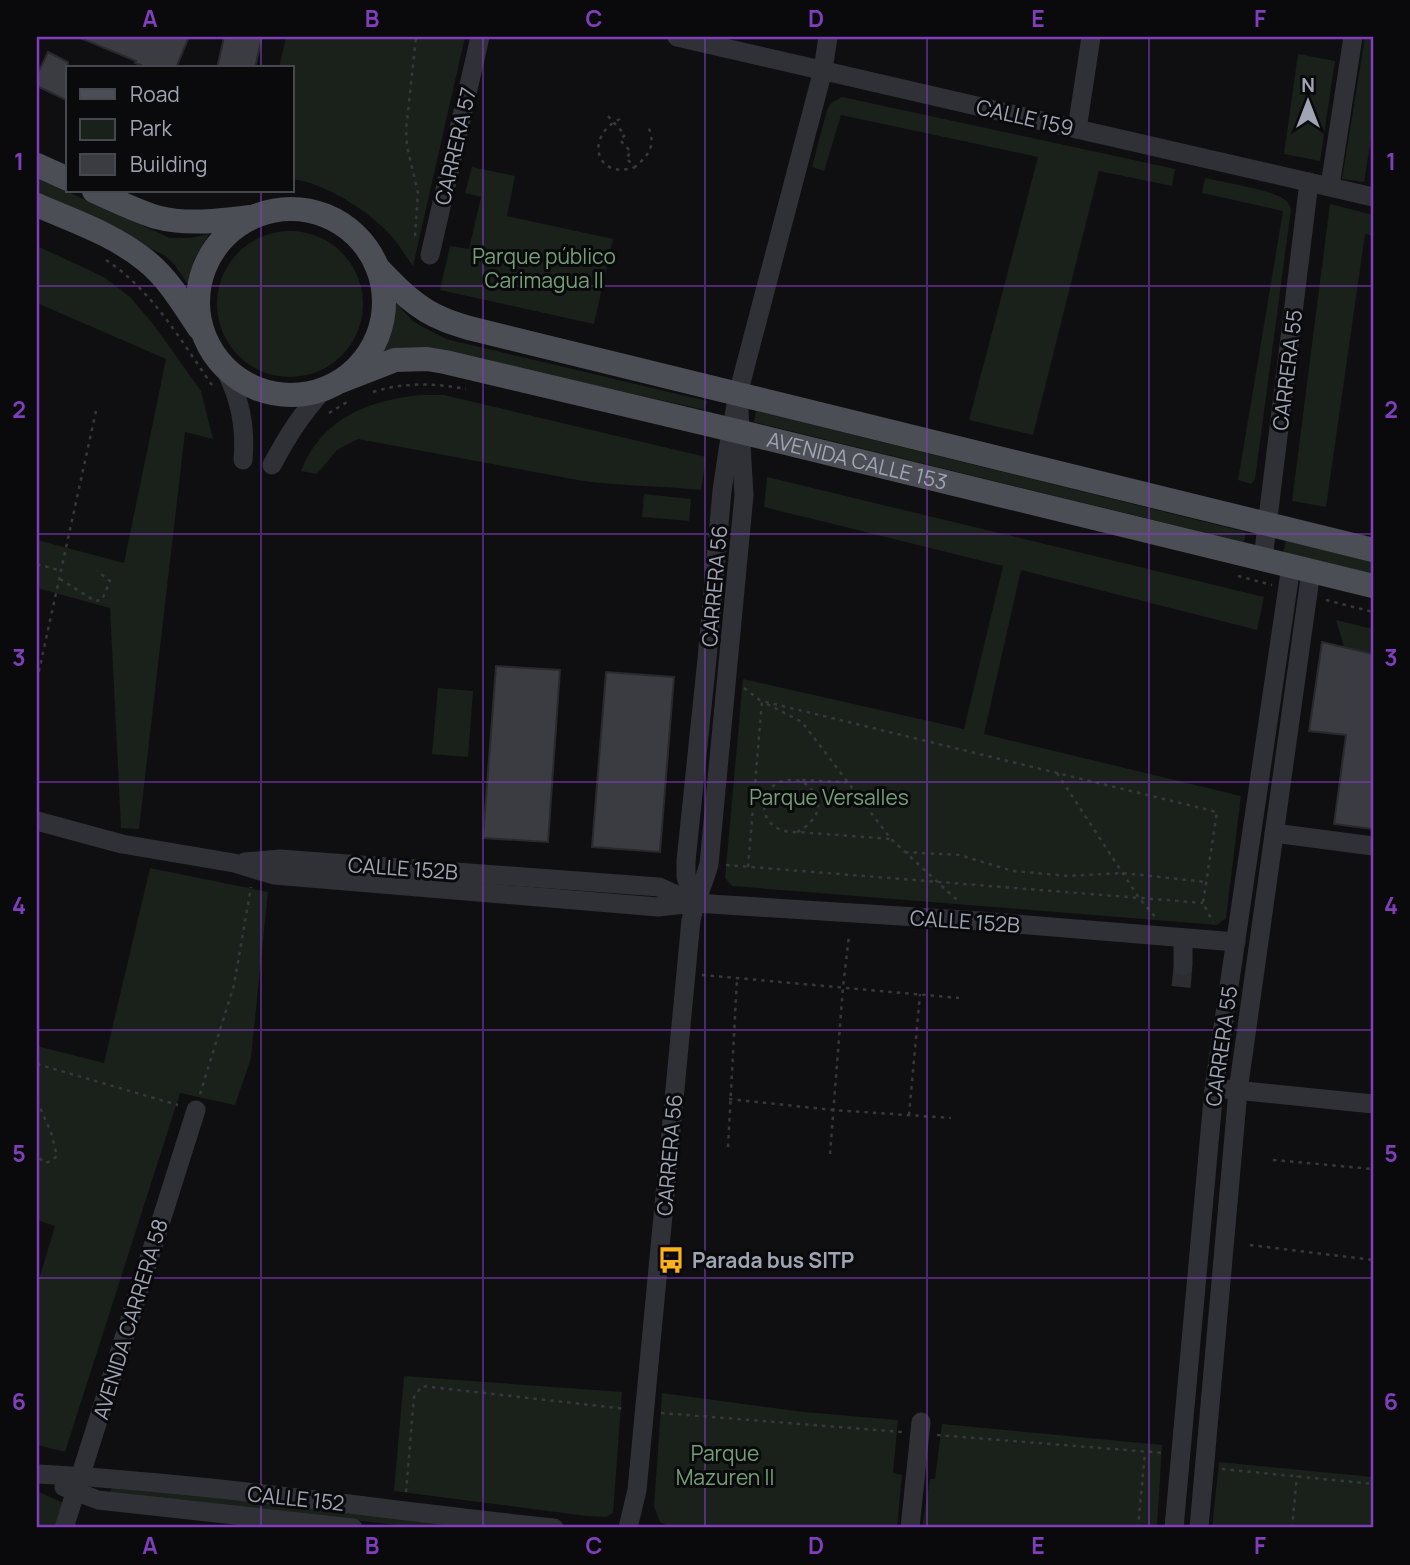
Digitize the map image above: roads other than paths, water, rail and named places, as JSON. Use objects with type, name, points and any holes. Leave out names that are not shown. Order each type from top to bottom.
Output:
[{"type":"main road","points":[[37,166],[66,179]]},
{"type":"main road","points":[[37,205],[113,239],[147,261],[179,297],[204,336],[213,353],[221,380],[242,381],[261,390],[282,394],[339,390],[374,345],[384,314],[383,282],[372,254],[363,242],[341,223],[327,216],[298,209],[219,220],[177,221],[142,212],[96,192]]},
{"type":"main road","points":[[204,336],[198,316],[201,276],[209,257],[221,240],[236,226],[254,216]]},
{"type":"main road","name":"AVENIDA CALLE 153","points":[[378,268],[412,301],[441,319],[469,328],[1373,550]]},
{"type":"main road","name":"AVENIDA CALLE 153","points":[[339,390],[395,360],[427,359],[445,362],[1373,586]]},
{"type":"street","name":"CARRERA 57","points":[[430,255],[480,37]]},
{"type":"street","name":"CALLE 159","points":[[677,37],[1373,197]]},
{"type":"street","name":"CARRERA 56","points":[[695,903],[686,877],[686,861],[722,491],[736,431],[738,394],[823,70],[828,37]]},
{"type":"street","points":[[1077,129],[1091,37]]},
{"type":"street","points":[[1331,186],[1353,37]]},
{"type":"street","name":"CARRERA 55","points":[[1263,559],[1309,182]]},
{"type":"street","points":[[221,380],[233,386],[240,406],[244,425],[243,460]]},
{"type":"street","points":[[272,465],[304,411],[339,390]]},
{"type":"street","name":"CARRERA 56","points":[[628,1528],[637,1490],[691,920],[709,864],[744,495],[736,431]]},
{"type":"street","name":"CARRERA 55","points":[[1174,1528],[1229,942],[1280,641],[1301,568]]},
{"type":"street","name":"CARRERA 55","points":[[1199,1528],[1238,1091],[1301,644],[1301,568]]},
{"type":"street","points":[[1280,641],[1301,644]]},
{"type":"street","name":"CALLE 152B","points":[[37,821],[122,844],[234,863],[274,875],[658,906],[695,903],[979,921],[1229,942]]},
{"type":"street","points":[[1274,833],[1373,846]]},
{"type":"street","name":"CALLE 152B","points":[[234,863],[280,859],[659,887],[695,903]]},
{"type":"street","points":[[1176,937],[1183,966]]},
{"type":"street","points":[[1214,1088],[1373,1104]]},
{"type":"street","name":"AVENIDA CARRERA 58","points":[[64,1528],[195,1110]]},
{"type":"street","points":[[1194,1312],[1218,1315]]},
{"type":"street","points":[[910,1528],[920,1435]]},
{"type":"street","name":"CALLE 152","points":[[37,1475],[78,1484],[109,1477],[554,1528]]},
{"type":"street","name":"CALLE 152","points":[[78,1484],[98,1500],[354,1528]]},
{"type":"street","name":"CARRERA 56","points":[[637,1490],[640,1528]]},
{"type":"tunnel","points":[[1181,987],[1183,966]]},
{"type":"place","name":"Parada bus SITP","points":[[671,1260]]},
{"type":"park label","name":"Parque público Carimagua II","points":[[544,268]]},
{"type":"park label","name":"Parque Versalles","points":[[829,797]]},
{"type":"park label","name":"Parque Mazuren II","points":[[725,1465]]}]
